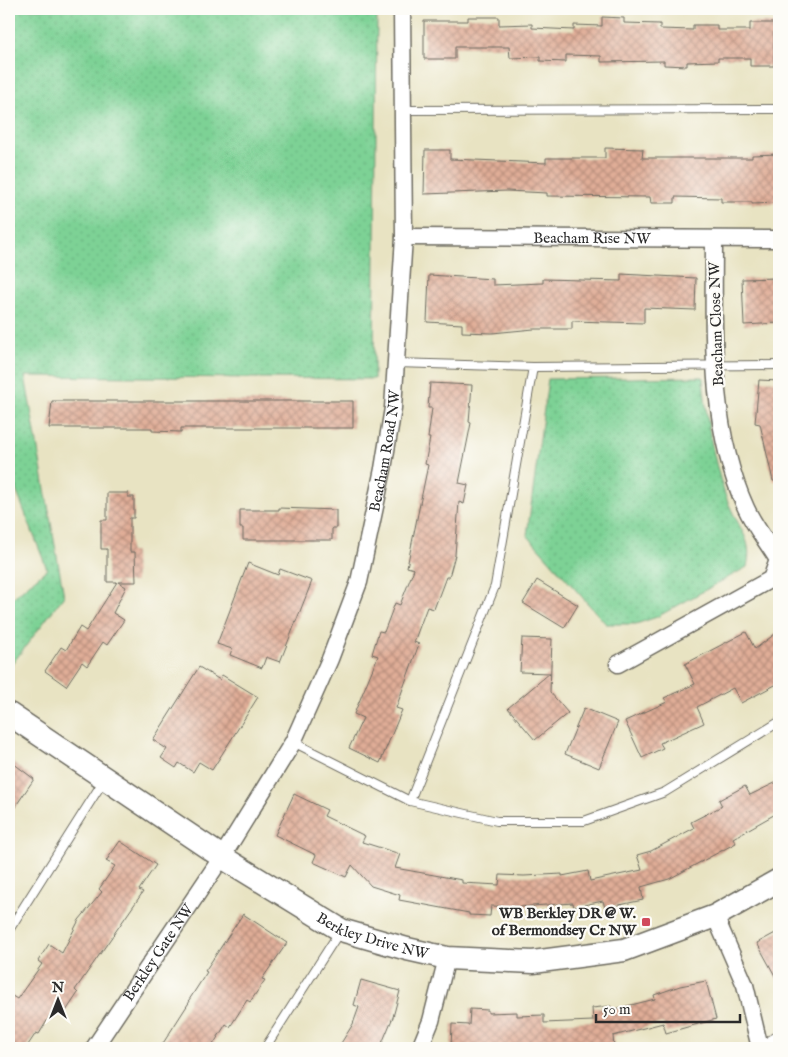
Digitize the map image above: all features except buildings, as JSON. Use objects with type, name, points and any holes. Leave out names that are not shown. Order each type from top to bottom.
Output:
[{"type":"street","name":"Beacham Road NW","points":[[222,857],[293,742],[330,659],[359,582],[383,469],[396,364],[404,237],[402,9]]},
{"type":"street","name":"Beacham Rise NW","points":[[404,237],[779,239]]},
{"type":"street","name":"Beacham Close NW","points":[[618,664],[771,580],[778,560],[746,509],[727,454],[714,365],[714,239]]},
{"type":"street","name":"Berkley Drive NW","points":[[9,714],[104,780],[222,857],[341,930],[446,958],[534,962],[624,950],[714,916],[779,880]]},
{"type":"street","name":"Berkley Gate NW","points":[[94,1048],[222,857]]},
{"type":"street","points":[[714,916],[745,985],[758,1048]]},
{"type":"street","points":[[420,1048],[431,1021],[446,958]]},
{"type":"lane","points":[[402,110],[779,109]]},
{"type":"lane","points":[[396,364],[533,367],[779,365]]},
{"type":"lane","points":[[410,801],[495,586],[533,367]]},
{"type":"lane","points":[[293,742],[410,801],[497,821],[584,821],[665,792],[779,722]]},
{"type":"lane","points":[[9,930],[104,780]]},
{"type":"lane","points":[[265,1048],[341,930]]},
{"type":"lane","points":[[758,1048],[779,1036]]},
{"type":"green space","points":[[9,9],[377,9],[374,379],[25,376],[64,596],[9,668],[9,601],[47,569],[9,472]]},
{"type":"green space","points":[[703,377],[714,453],[727,499],[748,544],[747,567],[657,617],[636,624],[606,624],[527,535],[548,379]]},
{"type":"place","name":"WB Berkley DR @ W. of Bermondsey Cr NW","points":[[646,922]]}]
